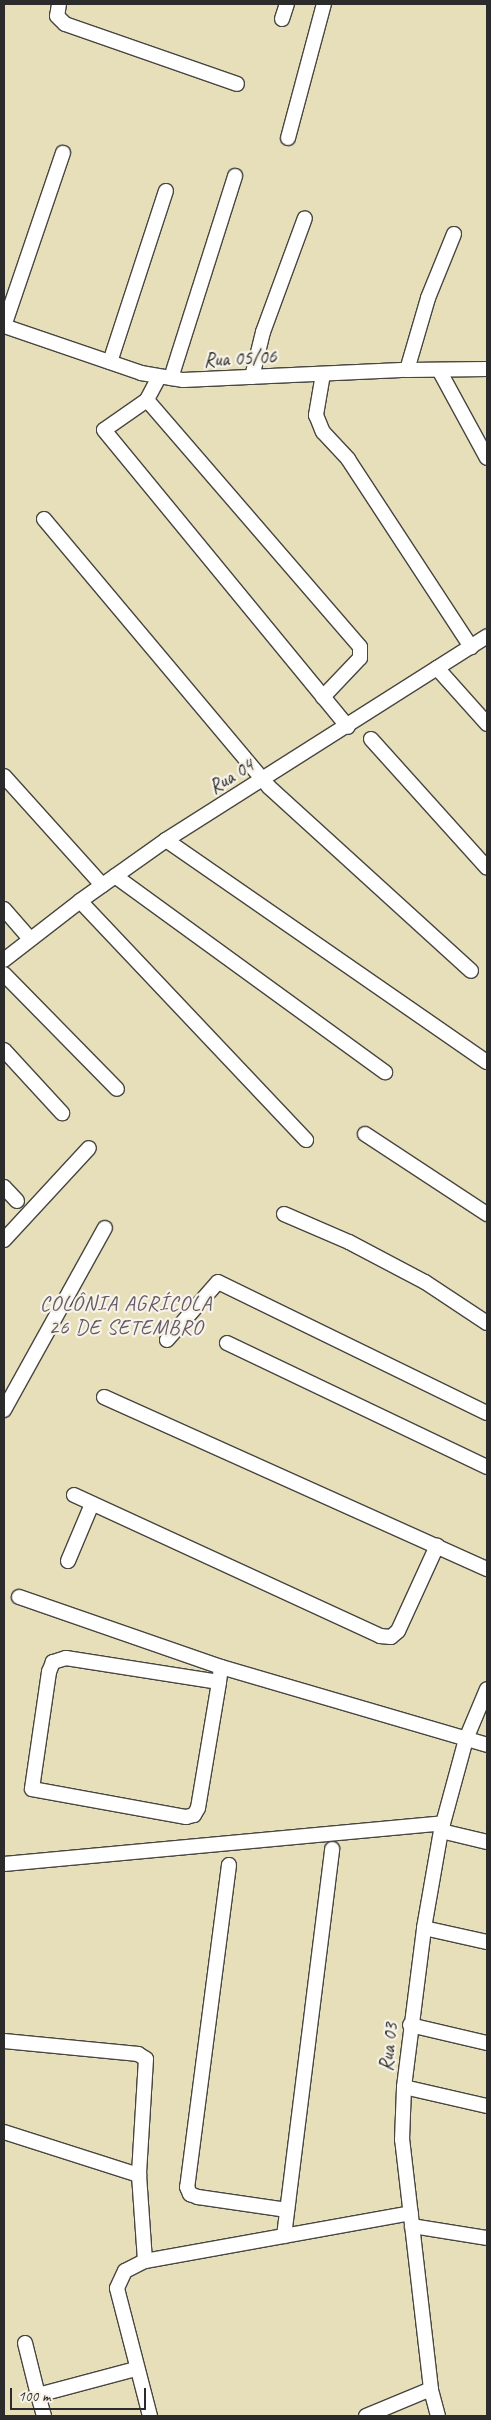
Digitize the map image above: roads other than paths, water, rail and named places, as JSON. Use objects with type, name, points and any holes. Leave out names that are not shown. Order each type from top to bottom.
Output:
[{"type":"street","points":[[59,4],[57,16],[65,24],[237,84]]},
{"type":"street","points":[[282,19],[287,4]]},
{"type":"street","points":[[288,138],[324,4]]},
{"type":"street","points":[[4,326],[64,153]]},
{"type":"street","points":[[235,176],[165,378],[147,400],[104,430],[348,726]]},
{"type":"street","points":[[110,362],[166,191]]},
{"type":"street","points":[[252,377],[263,332],[305,218]]},
{"type":"street","points":[[407,370],[428,298],[454,234]]},
{"type":"street","name":"Rua 05/06","points":[[4,326],[110,362],[165,378],[183,380],[407,370],[487,369]]},
{"type":"street","points":[[439,370],[487,458]]},
{"type":"street","points":[[323,374],[316,415],[323,432],[348,459],[470,646]]},
{"type":"street","points":[[147,400],[360,647],[360,658],[323,696]]},
{"type":"street","points":[[44,519],[269,787],[470,970]]},
{"type":"street","name":"Rua 04","points":[[4,960],[80,901],[166,840],[487,636]]},
{"type":"street","points":[[437,668],[487,724]]},
{"type":"street","points":[[371,739],[487,868]]},
{"type":"street","points":[[4,776],[102,885]]},
{"type":"street","points":[[166,840],[487,1062]]},
{"type":"street","points":[[115,876],[385,1072]]},
{"type":"street","points":[[80,901],[306,1140]]},
{"type":"street","points":[[4,909],[30,939]]},
{"type":"street","points":[[4,974],[117,1089]]},
{"type":"street","points":[[4,1050],[62,1113]]},
{"type":"street","points":[[365,1134],[487,1214]]},
{"type":"street","points":[[4,1240],[89,1148]]},
{"type":"street","points":[[4,1187],[17,1201]]},
{"type":"street","points":[[284,1214],[349,1242],[425,1282],[487,1323]]},
{"type":"street","points":[[4,1410],[105,1228]]},
{"type":"street","points":[[167,1340],[218,1282],[487,1414]]},
{"type":"street","points":[[227,1343],[487,1467]]},
{"type":"street","points":[[104,1397],[487,1569]]},
{"type":"street","points":[[74,1495],[380,1636],[391,1637],[398,1631],[437,1546]]},
{"type":"street","points":[[68,1561],[92,1504]]},
{"type":"street","points":[[19,1597],[221,1667],[487,1745]]},
{"type":"street","points":[[219,1682],[66,1658],[54,1662],[49,1672],[32,1790],[186,1817],[194,1815],[198,1808],[219,1682],[221,1667]]},
{"type":"street","name":"Rua 03","points":[[438,2416],[431,2389],[402,2140],[404,2087],[410,2024],[424,1928],[442,1827],[466,1738],[487,1689]]},
{"type":"street","points":[[4,1864],[442,1827],[487,1842]]},
{"type":"street","points":[[284,2236],[332,1849]]},
{"type":"street","points":[[229,1865],[187,2187],[190,2194],[198,2198],[287,2210]]},
{"type":"street","points":[[424,1928],[487,1942]]},
{"type":"street","points":[[410,2024],[487,2042]]},
{"type":"street","points":[[4,2041],[138,2054],[146,2058],[140,2175],[145,2261]]},
{"type":"street","points":[[404,2087],[487,2106]]},
{"type":"street","points":[[4,2132],[140,2175]]},
{"type":"street","points":[[150,2416],[136,2369],[117,2288],[125,2271],[145,2261],[284,2236],[411,2219],[487,2238]]},
{"type":"street","points":[[25,2343],[44,2416]]},
{"type":"street","points":[[38,2395],[136,2369]]},
{"type":"street","points":[[366,2416],[431,2389]]},
{"type":"district","name":"COLÔNIA AGRÍCOLA 26 DE SETEMBRO","points":[[126,1315]]}]
